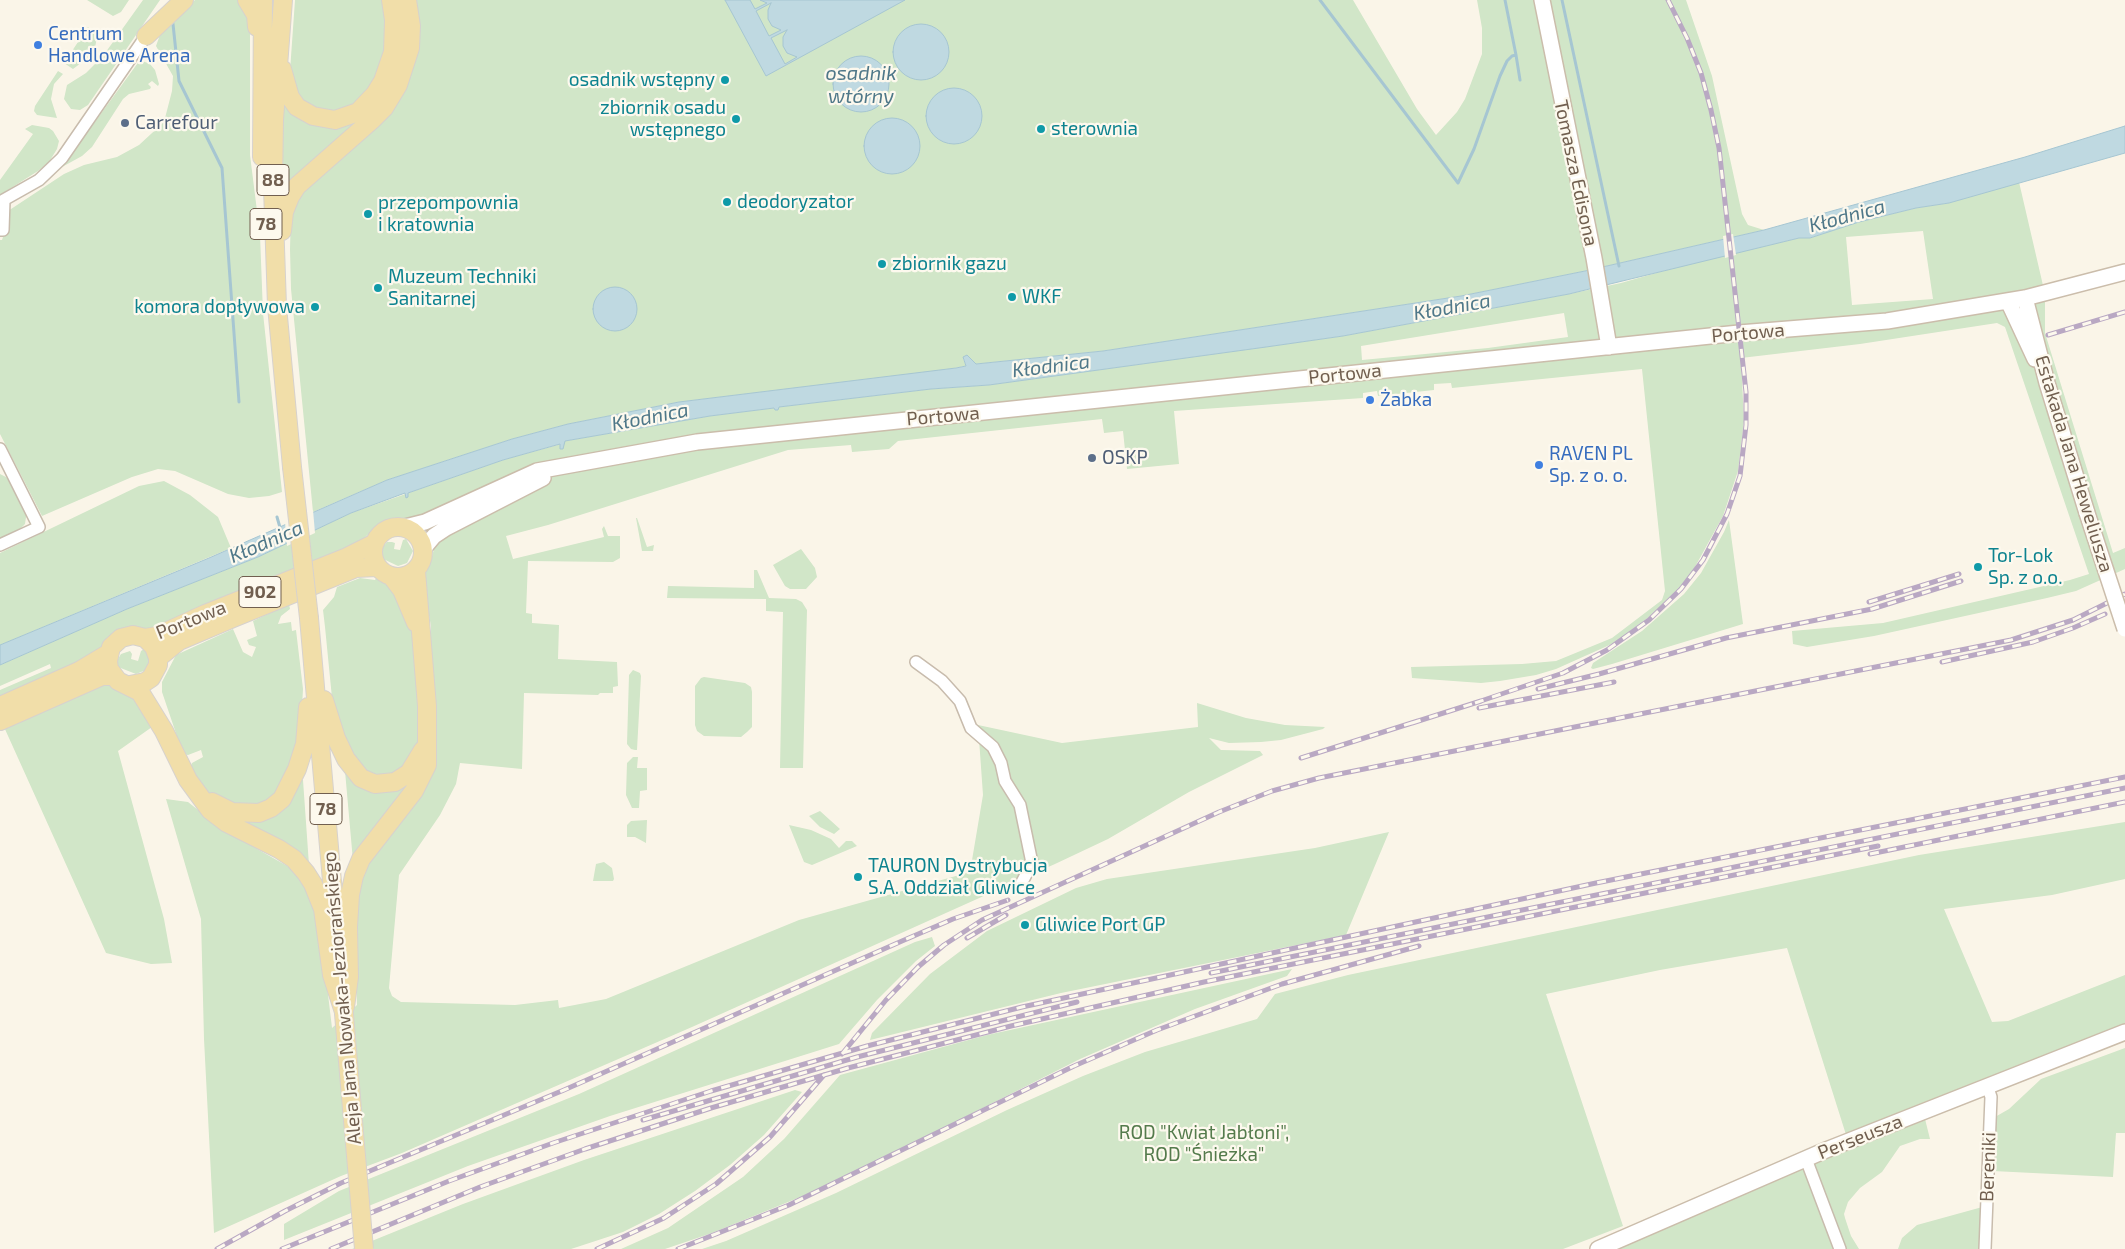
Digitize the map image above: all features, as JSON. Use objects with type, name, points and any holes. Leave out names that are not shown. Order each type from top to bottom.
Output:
[{"type":"main road","points":[[146,36],[168,0]]},
{"type":"main road","points":[[146,36],[184,0]]},
{"type":"main road","points":[[247,0],[256,15],[261,81]]},
{"type":"main road","name":"78","points":[[263,0],[261,81],[263,192],[271,287],[277,306]]},
{"type":"main road","name":"Aleja Jana Nowaka-Jeziorańskiego","points":[[283,0],[274,120],[273,188],[277,306],[309,625],[364,1249]]},
{"type":"main road","points":[[278,54],[290,97],[297,107],[313,116],[324,119],[335,120],[348,117],[366,105],[379,87],[388,66],[393,52],[395,34],[391,0]]},
{"type":"main road","name":"78","points":[[277,306],[284,212],[290,197],[307,176],[384,108],[398,85],[410,48],[411,26],[407,0]]},
{"type":"main road","name":"902","points":[[375,542],[385,530],[393,527],[405,528]]},
{"type":"main road","points":[[392,577],[409,576],[416,571],[424,556],[424,548],[420,539],[414,532],[405,528]]},
{"type":"main road","points":[[375,542],[373,551],[377,567],[392,577],[402,590],[422,639]]},
{"type":"main road","name":"Portowa","points":[[145,638],[156,636],[205,614],[347,557],[375,542]]},
{"type":"main road","name":"Portowa","points":[[158,658],[179,641],[232,618],[356,568],[377,567]]},
{"type":"main road","points":[[344,1012],[349,977],[348,928],[354,876],[361,859],[414,790],[422,778],[427,765],[427,706],[416,571]]},
{"type":"main road","points":[[309,625],[329,718],[346,759],[361,778],[375,784],[384,784],[403,778],[415,766],[427,738]]},
{"type":"main road","points":[[199,795],[232,812],[246,813],[259,812],[270,808],[282,799],[297,769],[308,719],[309,625]]},
{"type":"main road","name":"902","points":[[0,706],[79,671],[109,653],[116,642],[127,636],[133,635],[145,638]]},
{"type":"main road","points":[[130,685],[138,685],[151,678],[158,665],[154,646],[145,638]]},
{"type":"main road","points":[[109,653],[108,661],[114,676],[118,681],[130,685],[140,692],[164,732],[179,763],[210,810],[227,823],[279,849],[294,859],[310,878],[323,909],[332,975],[344,1012]]},
{"type":"main road","points":[[0,721],[102,676],[114,676]]},
{"type":"main road","points":[[151,678],[162,711],[164,732]]},
{"type":"street","name":"Tomasza Edisona","points":[[1542,0],[1594,258],[1609,347]]},
{"type":"street","points":[[0,230],[3,230],[2,201],[39,180],[62,158],[146,36]]},
{"type":"street","name":"Portowa","points":[[405,528],[425,522],[527,475],[652,449],[764,434],[1061,405],[1739,333],[1887,321],[2045,294],[2125,272]]},
{"type":"street","points":[[2033,327],[2045,294]]},
{"type":"street","name":"Estakada Jana Heweliusza","points":[[2025,298],[2047,383],[2125,629]]},
{"type":"street","points":[[2008,301],[2020,331],[2047,383]]},
{"type":"street","points":[[0,449],[39,527],[0,545]]},
{"type":"street","name":"Portowa","points":[[424,548],[434,536],[446,528],[564,466]]},
{"type":"street","points":[[916,662],[942,680],[960,701],[971,728],[993,747],[1001,763],[1005,781],[1020,805],[1032,863],[1020,886]]},
{"type":"street","name":"Perseusza","points":[[1598,1249],[1806,1159],[1987,1085],[2125,1032]]},
{"type":"street","name":"Bereniki","points":[[1985,1249],[1991,1097],[1987,1085]]},
{"type":"street","points":[[1806,1159],[1840,1249]]},
{"type":"green space","points":[[87,0],[129,0],[121,12],[113,16]]},
{"type":"green space","points":[[143,0],[160,0],[88,105],[80,110],[71,109],[64,99],[67,85],[86,73],[103,56]]},
{"type":"green space","points":[[195,0],[238,0],[247,12],[250,28],[250,155],[260,235],[263,313],[282,492],[269,496],[249,498],[228,494],[175,471],[158,469],[132,477],[42,516],[0,434],[0,240],[2,240],[7,225],[8,211],[64,174],[84,165],[117,157],[139,145],[164,122],[172,91],[173,76],[156,46],[161,32]]},
{"type":"green space","points":[[295,0],[385,0],[389,24],[382,68],[365,97],[345,110],[325,112],[304,103],[297,95],[290,71]]},
{"type":"green space","points":[[413,0],[1353,0],[1417,109],[1436,135],[1457,112],[1465,99],[1482,54],[1482,28],[1477,0],[1686,0],[1712,76],[1742,214],[1748,225],[1764,230],[1585,271],[1461,296],[1103,351],[976,364],[963,358],[966,366],[938,371],[679,402],[568,424],[512,439],[387,480],[313,512],[291,289],[291,212],[301,192],[350,147]]},
{"type":"green space","points":[[88,27],[97,37],[95,48],[89,57],[73,69],[64,63]]},
{"type":"green space","points":[[140,60],[150,64],[155,70],[158,86],[152,81],[148,84],[151,87],[150,89],[129,94],[123,99],[92,147],[82,156],[62,167]]},
{"type":"green space","points":[[58,71],[63,74],[54,84],[51,99],[57,118],[37,115],[34,111],[35,106]]},
{"type":"green space","points":[[391,89],[281,200],[283,99],[318,123]]},
{"type":"green space","points":[[32,125],[49,128],[53,131],[59,141],[57,149],[49,162],[38,171],[0,195],[0,180],[33,134],[25,129]]},
{"type":"green space","points":[[2019,182],[2045,294],[2045,333],[2113,553],[2125,548],[2125,569],[2076,591],[1874,636],[1807,647],[1793,644],[1792,631],[1883,623],[2089,574],[2005,327],[1997,323],[1860,344],[1741,358],[1744,421],[1738,471],[1723,516],[1690,576],[1673,596],[1614,643],[1556,669],[1536,675],[1500,681],[1481,683],[1412,678],[1411,667],[1522,664],[1556,661],[1612,638],[1662,600],[1665,591],[1642,369],[1452,388],[1451,383],[1434,384],[1434,390],[1378,396],[1377,391],[1363,393],[1363,398],[1174,411],[1179,464],[1127,469],[1123,431],[1104,433],[1102,419],[898,441],[889,449],[852,452],[851,445],[788,450],[548,525],[506,536],[513,559],[604,537],[602,529],[604,526],[608,536],[620,536],[620,558],[613,562],[528,561],[526,613],[532,614],[532,623],[559,625],[558,659],[617,662],[618,686],[613,687],[613,693],[600,693],[598,695],[524,693],[522,769],[460,763],[456,784],[440,815],[399,875],[389,988],[392,996],[401,1002],[515,1005],[558,1000],[559,1008],[606,999],[799,920],[970,872],[983,795],[978,725],[1062,743],[1198,727],[1197,703],[1246,718],[1285,725],[1325,727],[1281,740],[1261,742],[1229,743],[1209,738],[1221,750],[1260,751],[1263,755],[1189,792],[1108,839],[1055,864],[692,1027],[402,1153],[341,1176],[214,1233],[204,1039],[201,919],[166,799],[188,802],[222,829],[296,871],[310,892],[315,906],[322,944],[332,1028],[357,1005],[354,927],[361,875],[374,851],[432,771],[437,748],[431,668],[431,626],[424,588],[424,576],[435,546],[419,518],[404,522],[384,523],[376,527],[359,543],[152,630],[107,640],[96,654],[0,700],[0,690],[51,668],[50,664],[0,686],[0,665],[127,609],[258,557],[351,513],[503,460],[561,444],[565,441],[710,416],[774,408],[778,410],[779,407],[931,389],[989,385],[1343,336],[1621,283],[1695,262],[1799,238],[1810,238],[1859,222],[1916,208],[1949,203]],"holes":[[[1923,231],[1933,299],[1852,305],[1846,237]],[[1564,313],[1568,337],[1488,348],[1362,360],[1361,346]]]},
{"type":"green space","points":[[0,474],[11,482],[26,512],[26,517],[25,524],[20,529],[0,539]]},
{"type":"green space","points":[[164,481],[190,495],[218,517],[231,548],[0,645],[0,553],[139,486]]},
{"type":"green space","points":[[636,518],[647,547],[654,545],[653,551],[642,551]]},
{"type":"green space","points":[[1729,520],[1743,624],[1612,664],[1591,668],[1593,663],[1642,631],[1684,594],[1701,573]]},
{"type":"green space","points":[[406,539],[413,551],[407,563],[398,566],[379,557],[381,549],[387,542],[395,543],[394,549],[400,550],[403,540]]},
{"type":"green space","points":[[801,549],[815,568],[817,577],[806,589],[790,589],[785,586],[773,565]]},
{"type":"green space","points":[[754,570],[757,570],[769,598],[796,599],[802,602],[807,610],[803,768],[780,768],[783,612],[766,611],[766,599],[667,598],[668,586],[754,588]]},
{"type":"green space","points":[[377,577],[396,587],[416,637],[421,722],[418,741],[411,760],[393,776],[375,776],[359,766],[337,725],[333,708],[323,610],[334,597],[337,587],[360,578],[375,580]]},
{"type":"green space","points":[[289,604],[290,609],[281,616],[278,624],[291,622],[292,631],[296,630],[303,689],[300,742],[286,780],[268,802],[243,808],[216,799],[192,776],[190,768],[192,763],[203,757],[201,750],[188,755],[183,754],[162,692],[162,682],[176,655],[233,629],[243,652],[252,657],[256,647],[249,645],[247,640],[257,636],[253,621]]},
{"type":"green space","points":[[147,650],[150,659],[146,670],[136,674],[118,667],[118,659],[121,654],[130,651],[132,654],[131,659],[138,661],[141,651]]},
{"type":"green space","points":[[633,670],[640,673],[641,676],[637,750],[631,749],[627,744],[629,675]]},
{"type":"green space","points":[[704,677],[745,683],[751,687],[752,727],[741,737],[704,736],[697,731],[695,725],[695,686]]},
{"type":"green space","points":[[105,684],[132,694],[152,727],[118,751],[164,919],[172,963],[151,964],[106,953],[4,727]]},
{"type":"green space","points":[[633,757],[638,757],[637,768],[647,768],[647,790],[640,791],[639,808],[632,808],[626,795],[627,763]]},
{"type":"green space","points":[[345,771],[358,784],[414,777],[353,861]]},
{"type":"green space","points":[[300,779],[303,780],[309,865],[236,819],[254,820]]},
{"type":"green space","points":[[820,811],[840,829],[834,834],[820,827],[809,816]]},
{"type":"green space","points":[[647,820],[646,843],[635,837],[627,837],[627,825],[631,821]]},
{"type":"green space","name":"ROD \"Kwiat Jabłoni\", ROD \"Śnieżka\"","points":[[2125,822],[2125,879],[2052,895],[1944,909],[1992,1022],[2008,1021],[2125,975],[2125,1032],[1923,1111],[1930,1139],[1920,1139],[1900,1146],[1882,1172],[1860,1188],[1848,1202],[1844,1214],[1851,1236],[1859,1249],[1598,1249],[1848,1141],[1787,948],[1660,970],[1546,994],[1623,1226],[1563,1249],[702,1249],[726,1241],[836,1193],[1007,1110],[1083,1076],[1145,1052],[1257,1019],[1275,994],[1348,975],[1919,855]]},
{"type":"green space","points":[[789,825],[811,830],[831,839],[839,848],[846,841],[852,841],[857,846],[812,865],[804,862]]},
{"type":"green space","points":[[1389,832],[1346,935],[1061,993],[870,1040],[872,1033],[930,974],[987,931],[1076,888],[1107,879],[1315,848]]},
{"type":"green space","points":[[604,862],[612,868],[613,881],[593,881],[596,864]]},
{"type":"green space","points":[[932,937],[935,946],[916,961],[877,1000],[839,1044],[610,1116],[468,1166],[284,1240],[284,1224],[339,1191],[579,1094],[915,942]]},
{"type":"green space","points":[[1292,969],[1287,976],[1195,1009],[1080,1059],[830,1185],[712,1233],[665,1249],[621,1249],[668,1228],[743,1177],[784,1139],[840,1075],[987,1035]]},
{"type":"green space","points":[[2125,1048],[2125,1133],[2116,1133],[2113,1177],[1993,1171],[1995,1117],[2009,1109],[2041,1079]]},
{"type":"green space","points":[[795,1090],[802,1092],[764,1135],[730,1165],[695,1191],[659,1214],[623,1232],[571,1249],[352,1249],[463,1204],[584,1160]]},
{"type":"green space","points":[[1986,1206],[1985,1249],[1898,1249],[1902,1238],[1917,1225]]},
{"type":"water","points":[[725,0],[750,0],[755,9],[767,3],[760,0],[905,0],[766,76]],"holes":[[[771,3],[768,10],[768,19],[772,26],[781,30],[769,36],[756,11]],[[787,30],[783,37],[783,46],[787,53],[797,57],[785,64],[771,38]]]},
{"type":"water","name":"osadnik wtórny","points":[[921,24],[936,29],[944,37],[949,52],[944,67],[936,75],[921,80],[906,75],[898,67],[893,52],[898,37],[906,29]]},
{"type":"water","name":"osadnik wtórny","points":[[861,56],[876,61],[884,69],[889,84],[884,99],[876,107],[861,112],[846,107],[838,99],[833,84],[838,69],[846,61]]},
{"type":"water","name":"osadnik wtórny","points":[[954,88],[969,93],[977,101],[982,116],[977,131],[969,139],[954,144],[939,139],[931,131],[926,116],[931,101],[939,93]]},
{"type":"water","name":"osadnik wtórny","points":[[892,118],[907,123],[915,131],[920,146],[915,161],[907,169],[892,174],[877,169],[869,161],[864,146],[869,131],[877,123]]},
{"type":"water","name":"Kłodnica","points":[[2125,126],[2125,153],[1949,203],[1916,208],[1859,222],[1810,238],[1799,238],[1569,294],[1343,336],[989,385],[931,389],[779,407],[778,410],[774,408],[710,416],[565,441],[563,449],[560,449],[560,444],[503,460],[408,493],[406,498],[405,493],[351,513],[258,557],[127,609],[0,665],[0,645],[209,558],[387,480],[512,439],[568,424],[679,402],[956,368],[966,366],[963,357],[967,355],[976,364],[1103,351],[1461,296],[1585,271],[1764,230],[2025,157]]},
{"type":"water","points":[[615,287],[627,291],[633,297],[637,309],[633,321],[627,327],[615,331],[603,327],[597,321],[593,309],[597,297],[603,291]]},
{"type":"pier","points":[[1733,234],[1736,255],[1725,258],[1723,236]]},
{"type":"pier","points":[[313,510],[315,533],[287,546],[285,522]]},
{"type":"waterway","points":[[1320,0],[1458,183],[1474,149],[1500,76],[1507,61],[1516,55],[1520,80]]},
{"type":"waterway","points":[[1505,0],[1516,55]]},
{"type":"waterway","points":[[1562,0],[1619,266]]},
{"type":"waterway","points":[[173,24],[179,81],[222,168],[239,402]]},
{"type":"waterway","name":"Kłodnica","points":[[277,517],[281,531]]},
{"type":"railway","points":[[1475,703],[1563,673],[1607,650],[1649,620],[1681,589],[1703,560],[1727,514],[1740,476],[1746,425],[1746,392],[1719,148],[1701,73],[1687,38],[1668,0]]},
{"type":"railway","points":[[2048,335],[2125,312]]},
{"type":"railway","points":[[1869,602],[1959,574]]},
{"type":"railway","points":[[1538,689],[1726,638],[1872,609],[1961,581]]},
{"type":"railway","points":[[842,1054],[886,1000],[918,967],[944,945],[982,920],[1219,812],[1272,791],[1319,778],[2011,640],[2073,620],[2125,594]]},
{"type":"railway","points":[[1942,662],[2033,642],[2105,614]]},
{"type":"railway","points":[[1479,708],[1614,682]]},
{"type":"railway","points":[[1412,723],[1481,701]]},
{"type":"railway","points":[[1301,758],[1418,721]]},
{"type":"railway","points":[[282,1249],[449,1181],[553,1143],[711,1091],[867,1046],[1022,1007],[1596,883],[2125,777]]},
{"type":"railway","points":[[1211,973],[2125,788]]},
{"type":"railway","points":[[1870,854],[2125,802]]},
{"type":"railway","points":[[331,1249],[480,1187],[585,1149],[711,1108],[848,1068],[1011,1026],[1204,982],[1878,846]]},
{"type":"railway","points":[[217,1249],[285,1211],[341,1183],[564,1090],[953,919],[1008,900]]},
{"type":"railway","points":[[967,938],[1006,915]]},
{"type":"railway","points":[[678,1249],[789,1205],[1074,1066],[1157,1030],[1282,984],[1419,946]]},
{"type":"railway","points":[[643,1120],[857,1057],[1077,1002]]},
{"type":"railway","points":[[597,1249],[664,1218],[716,1184],[770,1137],[824,1075]]},
{"type":"place","name":"Centrum Handlowe Arena","points":[[38,45]]},
{"type":"place","name":"osadnik wstępny","points":[[725,80]]},
{"type":"place","name":"zbiornik osadu wstępnego","points":[[736,119]]},
{"type":"place","name":"Carrefour","points":[[125,123]]},
{"type":"place","name":"sterownia","points":[[1041,129]]},
{"type":"place","name":"deodoryzator","points":[[727,202]]},
{"type":"place","name":"przepompownia i kratownia","points":[[368,214]]},
{"type":"place","name":"zbiornik gazu","points":[[882,264]]},
{"type":"place","name":"Muzeum Techniki Sanitarnej","points":[[378,288]]},
{"type":"place","name":"WKF","points":[[1012,297]]},
{"type":"place","name":"komora dopływowa","points":[[315,307]]},
{"type":"place","name":"Żabka","points":[[1370,400]]},
{"type":"place","name":"OSKP","points":[[1092,458]]},
{"type":"place","name":"RAVEN PL Sp. z o. o.","points":[[1539,465]]},
{"type":"place","name":"Tor-Lok Sp. z o.o.","points":[[1978,567]]},
{"type":"place","name":"TAURON Dystrybucja S.A. Oddział Gliwice","points":[[858,877]]},
{"type":"place","name":"Gliwice Port GP","points":[[1025,925]]}]
